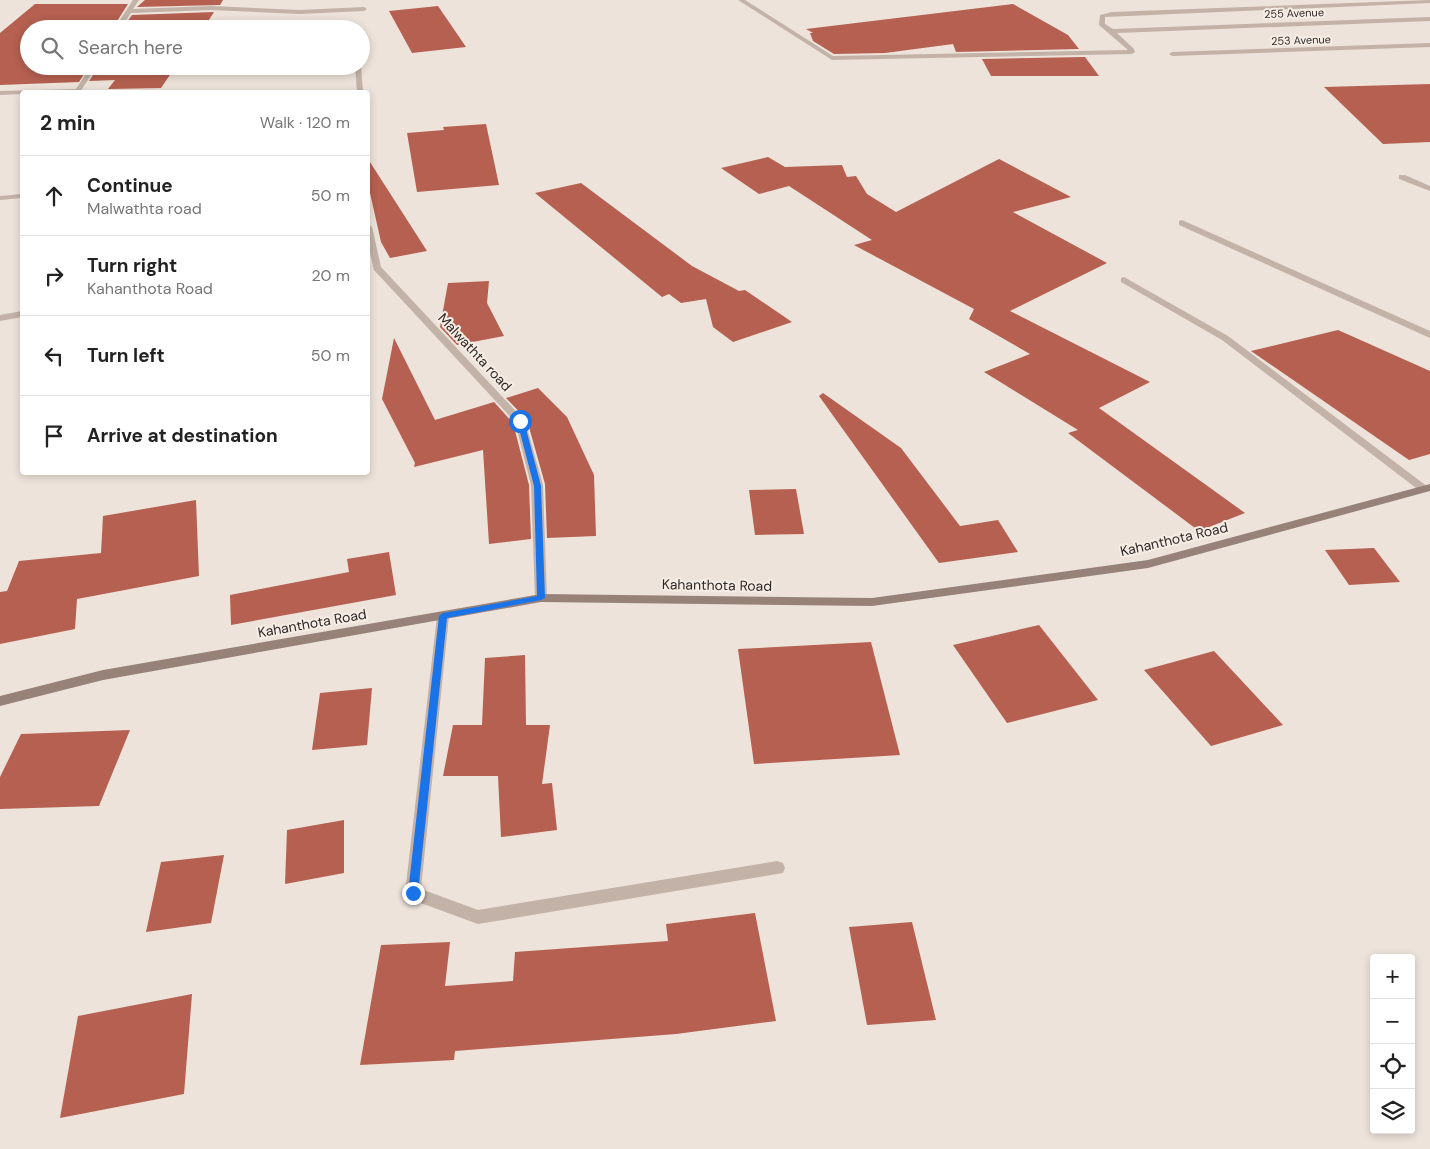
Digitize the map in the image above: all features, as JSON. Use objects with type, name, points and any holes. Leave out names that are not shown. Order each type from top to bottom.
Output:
[{"type":"main road","name":"Kahanthota Road","points":[[0,701],[103,675],[541,598],[872,602],[1148,564],[1427,488]]},
{"type":"street","points":[[124,20],[136,0]]},
{"type":"street","points":[[741,0],[832,58],[1132,52],[1112,31],[1102,25],[1102,16],[1112,14],[1430,1]]},
{"type":"street","points":[[129,11],[211,8],[300,12],[364,9]]},
{"type":"street","name":"255 Avenue","points":[[1112,31],[1430,19]]},
{"type":"street","name":"253 Avenue","points":[[1172,54],[1430,45]]},
{"type":"street","points":[[79,90],[88,75]]},
{"type":"street","points":[[359,75],[360,90]]},
{"type":"street","points":[[0,93],[20,93]]},
{"type":"street","points":[[1402,177],[1430,189]]},
{"type":"street","points":[[0,198],[20,196]]},
{"type":"street","points":[[1182,223],[1430,335]]},
{"type":"street","name":"Malwathta road","points":[[370,248],[372,268],[520,421],[537,486],[541,598]]},
{"type":"street","points":[[1124,280],[1225,338],[1427,488]]},
{"type":"street","points":[[0,318],[20,314]]},
{"type":"street","points":[[443,616],[413,893],[478,918],[777,868]]},
{"type":"building","points":[[145,0],[223,0],[220,5],[137,7]]},
{"type":"building","points":[[35,4],[128,4],[118,20],[20,20],[20,75],[83,75],[79,82],[0,85],[0,33]]},
{"type":"building","points":[[1013,4],[1068,35],[1079,49],[956,52],[953,44],[885,53],[834,54],[813,41],[810,33],[813,33],[806,29]]},
{"type":"building","points":[[438,6],[466,47],[412,53],[389,11]]},
{"type":"building","points":[[214,12],[209,20],[128,20],[132,15]]},
{"type":"building","points":[[1085,57],[1099,76],[991,76],[982,59]]},
{"type":"building","points":[[93,75],[170,75],[161,88],[108,89],[115,80],[89,81]]},
{"type":"building","points":[[1430,84],[1430,142],[1383,144],[1324,87]]},
{"type":"building","points":[[486,124],[499,185],[417,192],[407,133],[444,130],[443,127]]},
{"type":"building","points":[[768,157],[785,167],[842,165],[847,177],[856,176],[867,194],[896,212],[999,159],[1071,197],[1013,212],[1107,263],[1010,311],[1150,382],[1099,408],[1245,513],[1199,531],[1068,433],[1078,430],[984,372],[1030,354],[969,319],[974,309],[854,245],[872,240],[789,186],[759,194],[721,168]]},
{"type":"building","points":[[370,162],[427,251],[390,258],[381,242],[370,193]]},
{"type":"building","points":[[581,183],[692,266],[739,291],[745,290],[792,322],[733,342],[713,327],[706,299],[681,303],[669,294],[662,297],[535,193]]},
{"type":"building","points":[[489,281],[487,303],[504,336],[457,345],[440,327],[448,283]]},
{"type":"building","points":[[1338,330],[1430,371],[1430,454],[1409,460],[1251,351]]},
{"type":"building","points":[[394,338],[435,420],[494,402],[513,423],[529,485],[531,539],[489,544],[483,450],[414,467],[415,463],[382,399]]},
{"type":"building","points":[[538,388],[567,417],[594,475],[596,536],[547,538],[545,484],[527,420],[506,398]]},
{"type":"building","points":[[823,393],[901,448],[960,526],[998,520],[1018,552],[939,563],[819,396]]},
{"type":"building","points":[[796,489],[804,534],[755,535],[749,490]]},
{"type":"building","points":[[196,500],[199,576],[77,599],[75,629],[0,644],[0,592],[7,591],[19,561],[101,553],[103,516]]},
{"type":"building","points":[[1374,548],[1400,582],[1349,585],[1325,550]]},
{"type":"building","points":[[389,552],[396,595],[231,625],[230,595],[349,572],[347,559]]},
{"type":"building","points":[[1039,625],[1098,700],[1007,723],[953,645]]},
{"type":"building","points":[[871,642],[900,755],[754,764],[738,649]]},
{"type":"building","points":[[1214,651],[1283,725],[1211,746],[1144,670]]},
{"type":"building","points":[[525,655],[526,725],[550,725],[542,784],[552,783],[557,830],[501,837],[498,776],[443,776],[453,725],[482,725],[485,658]]},
{"type":"building","points":[[372,688],[367,745],[312,750],[320,693]]},
{"type":"building","points":[[130,730],[99,806],[0,809],[0,777],[21,734]]},
{"type":"building","points":[[344,820],[344,873],[285,884],[287,830]]},
{"type":"building","points":[[224,855],[211,923],[146,932],[161,862]]},
{"type":"building","points":[[755,913],[776,1021],[676,1034],[455,1051],[454,1060],[360,1065],[381,945],[450,942],[445,986],[513,981],[515,952],[668,941],[666,924]]},
{"type":"building","points":[[912,922],[936,1020],[867,1025],[849,927]]},
{"type":"building","points":[[192,994],[184,1094],[60,1118],[78,1016]]},
{"type":"route","points":[[413,893],[443,616],[541,598],[537,486],[520,421]]}]
